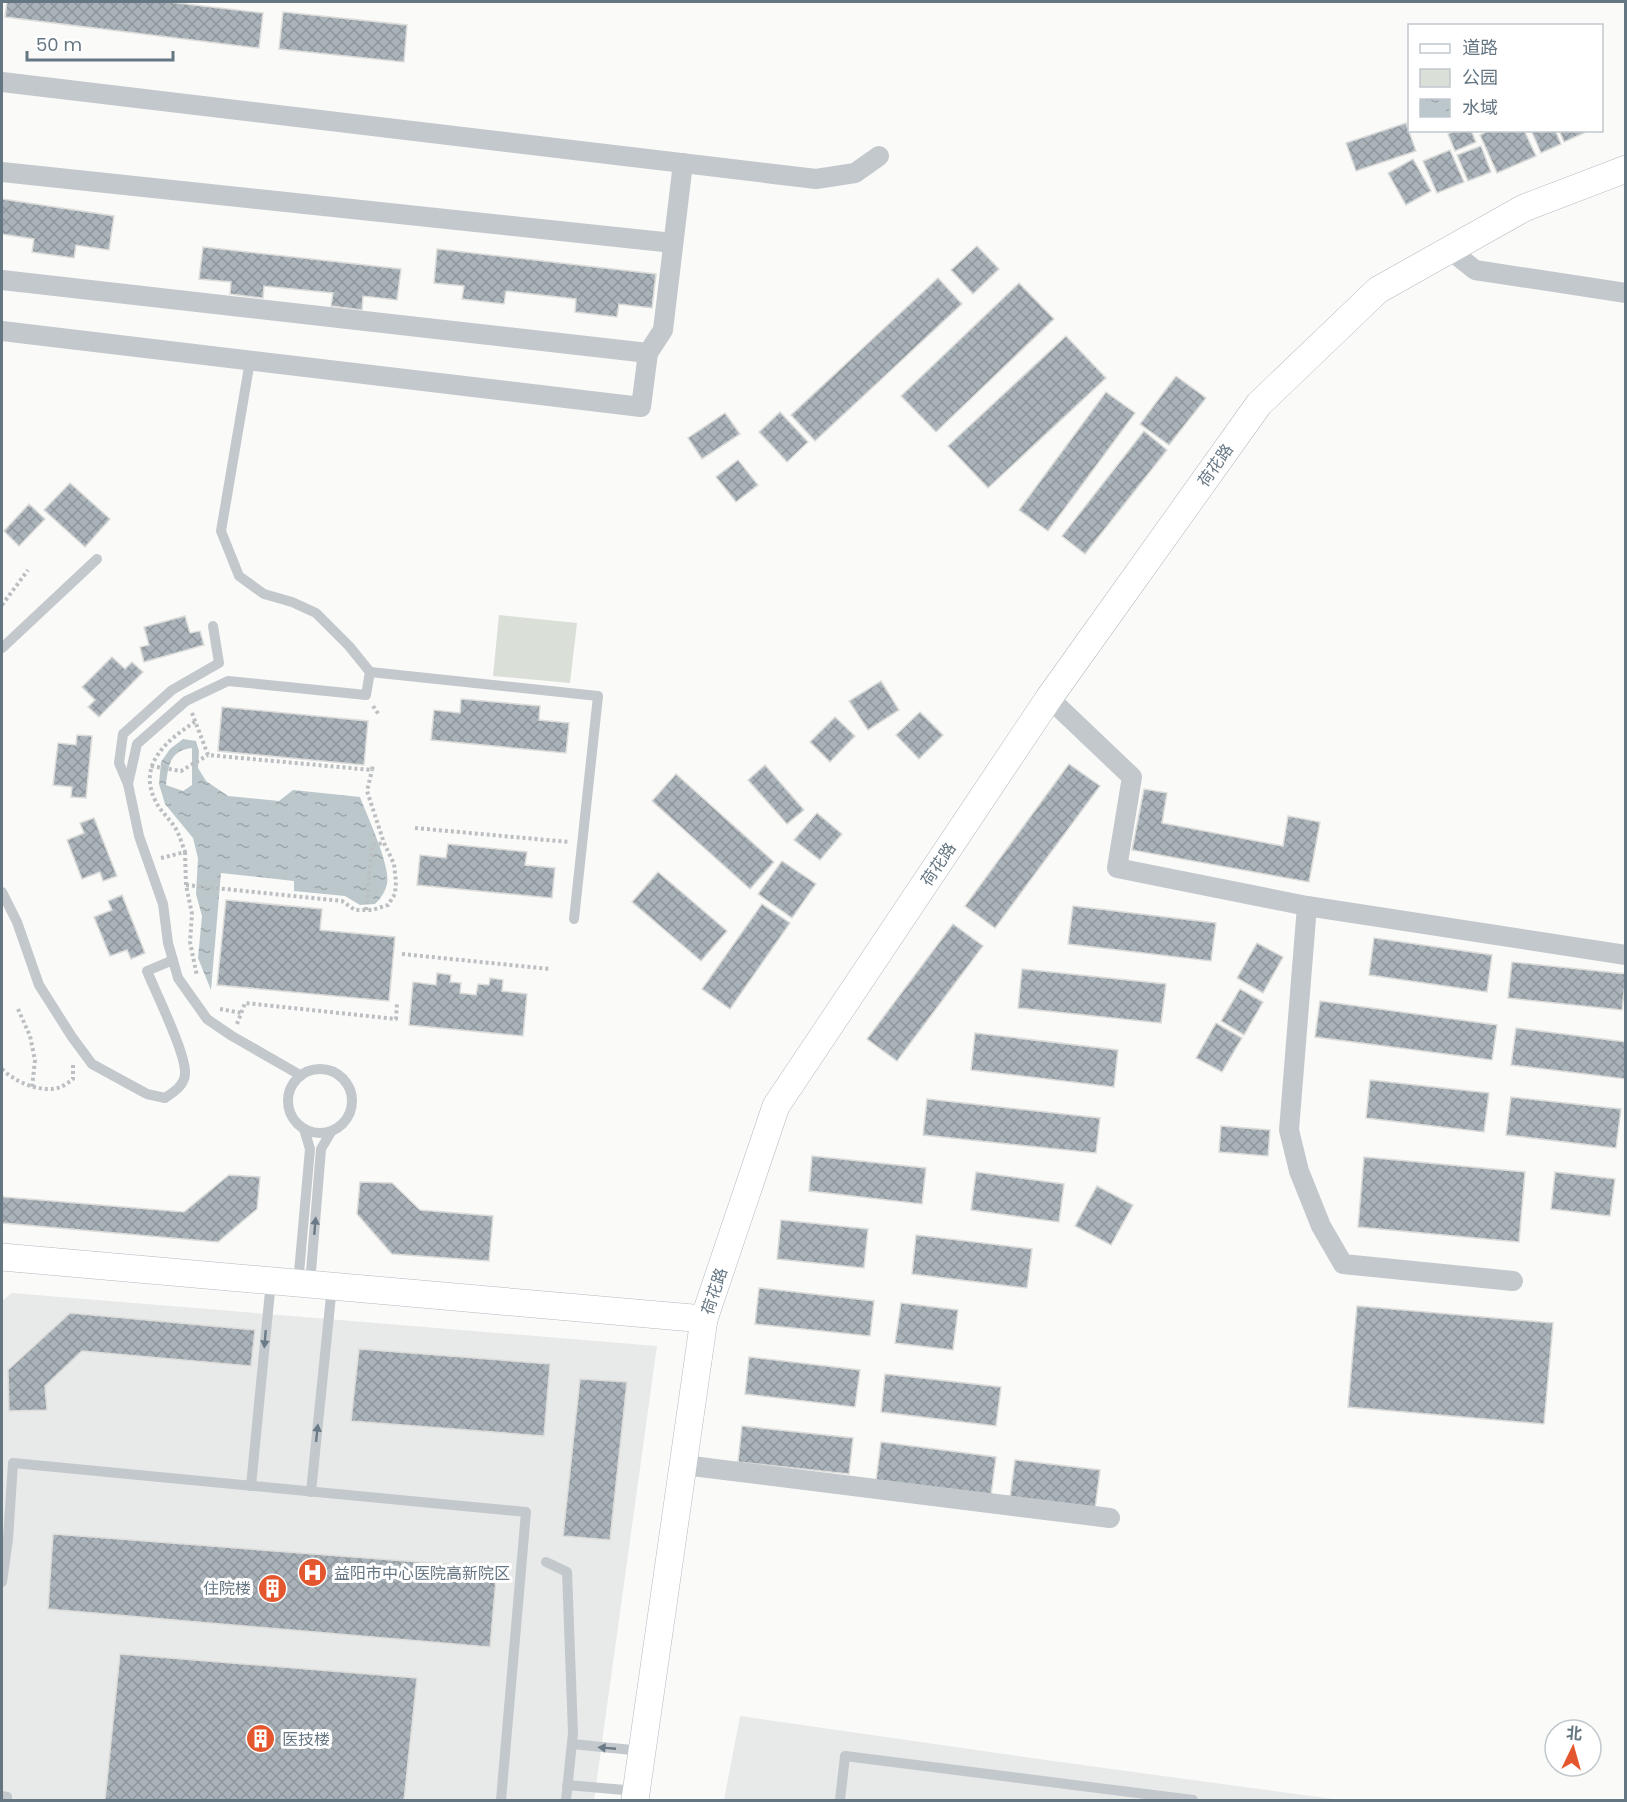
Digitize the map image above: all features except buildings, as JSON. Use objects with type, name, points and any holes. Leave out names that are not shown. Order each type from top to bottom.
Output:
[{"type":"street","points":[[2,81],[816,179],[855,173],[879,156]]},
{"type":"street","points":[[2,331],[641,407],[648,353],[663,330],[683,163]]},
{"type":"street","name":"荷花路","points":[[636,1796],[704,1319],[776,1106],[1049,698],[1259,404],[1378,290],[1524,208],[1626,169]]},
{"type":"street","points":[[2,172],[674,243]]},
{"type":"street","points":[[1450,250],[1475,270],[1626,293]]},
{"type":"street","points":[[2,280],[648,353]]},
{"type":"street","points":[[1049,698],[1132,777],[1117,868],[1307,906],[1626,955]]},
{"type":"street","points":[[1307,906],[1289,1130],[1299,1171],[1321,1226],[1343,1264],[1513,1281]]},
{"type":"street","points":[[2,1257],[704,1319]]},
{"type":"street","points":[[684,1465],[1110,1518]]},
{"type":"lane","points":[[250,361],[221,531],[239,576],[264,594],[316,613],[349,646],[370,672],[598,696],[573,919]]},
{"type":"lane","points":[[2,648],[97,559]]},
{"type":"lane","points":[[213,626],[219,663],[172,690],[123,734],[119,763],[128,784],[139,836],[163,904],[168,943],[178,978],[207,1018],[232,1036],[300,1075]]},
{"type":"lane","points":[[128,784],[137,744],[186,701],[228,681],[366,695],[370,672]]},
{"type":"lane","points":[[2,892],[17,922],[39,985],[92,1064],[147,1094],[165,1098],[177,1090],[186,1075],[181,1052],[147,971],[173,960]]},
{"type":"lane","points":[[317,1068],[327,1069],[343,1078],[351,1094],[350,1113],[339,1127],[322,1134],[304,1130],[296,1124],[288,1108],[287,1099],[293,1081],[300,1075],[317,1068]]},
{"type":"lane","points":[[304,1130],[310,1149],[313,1285],[311,1492]]},
{"type":"lane","points":[[313,1285],[321,1149],[331,1132]]},
{"type":"lane","points":[[251,1486],[271,1281]]},
{"type":"lane","points":[[2,1582],[8,1539],[13,1463],[526,1512],[501,1800]]},
{"type":"lane","points":[[546,1562],[567,1572],[573,1733],[566,1800]]},
{"type":"lane","points":[[572,1744],[643,1751]]},
{"type":"lane","points":[[840,1800],[845,1756],[1193,1800]]},
{"type":"lane","points":[[567,1785],[636,1796]]},
{"type":"lane","points":[[2,1797],[7,1797],[7,1800]]},
{"type":"path","points":[[2,605],[28,570]]},
{"type":"path","points":[[186,701],[208,754]]},
{"type":"path","points":[[196,721],[179,732],[155,756],[151,766],[150,781],[153,798],[175,827],[185,852],[186,885],[192,914],[190,942],[195,972],[199,981]]},
{"type":"path","points":[[151,766],[181,771],[208,754],[373,767],[368,791],[384,843],[394,864],[396,882],[395,894],[387,905],[355,910],[342,901],[186,885]]},
{"type":"path","points":[[415,828],[582,843]]},
{"type":"path","points":[[366,910],[372,845],[384,843]]},
{"type":"path","points":[[148,861],[185,852]]},
{"type":"path","points":[[402,954],[550,969]]},
{"type":"path","points":[[232,1036],[245,1004],[396,1018],[397,1003]]},
{"type":"path","points":[[214,1008],[242,1013]]},
{"type":"path","points":[[18,1009],[30,1036],[34,1060],[32,1088]]},
{"type":"path","points":[[2,1070],[32,1088],[59,1088],[73,1079],[72,1037]]},
{"type":"shaded area","name":"益阳市中心医院高新院区","points":[[12,1293],[657,1346],[594,1800],[2,1800],[2,1301]]},
{"type":"shaded area","points":[[740,1716],[1053,1761],[1340,1800],[724,1800]]},
{"type":"green space","points":[[499,615],[577,623],[570,683],[493,676]]},
{"type":"water","points":[[183,739],[196,741],[199,751],[198,768],[206,781],[228,796],[279,801],[293,790],[360,797],[385,865],[387,884],[381,897],[375,904],[360,905],[345,896],[294,891],[294,881],[221,873],[211,990],[198,958],[202,916],[196,894],[198,858],[193,838],[165,804],[159,784],[161,762],[170,749]],"holes":[[[192,748],[192,785],[183,791],[166,785],[172,760],[179,752]]]},
{"type":"place","name":"益阳市中心医院高新院区","points":[[313,1573]]},
{"type":"place","name":"住院楼","points":[[272,1588]]},
{"type":"place","name":"医技楼","points":[[261,1739]]}]
